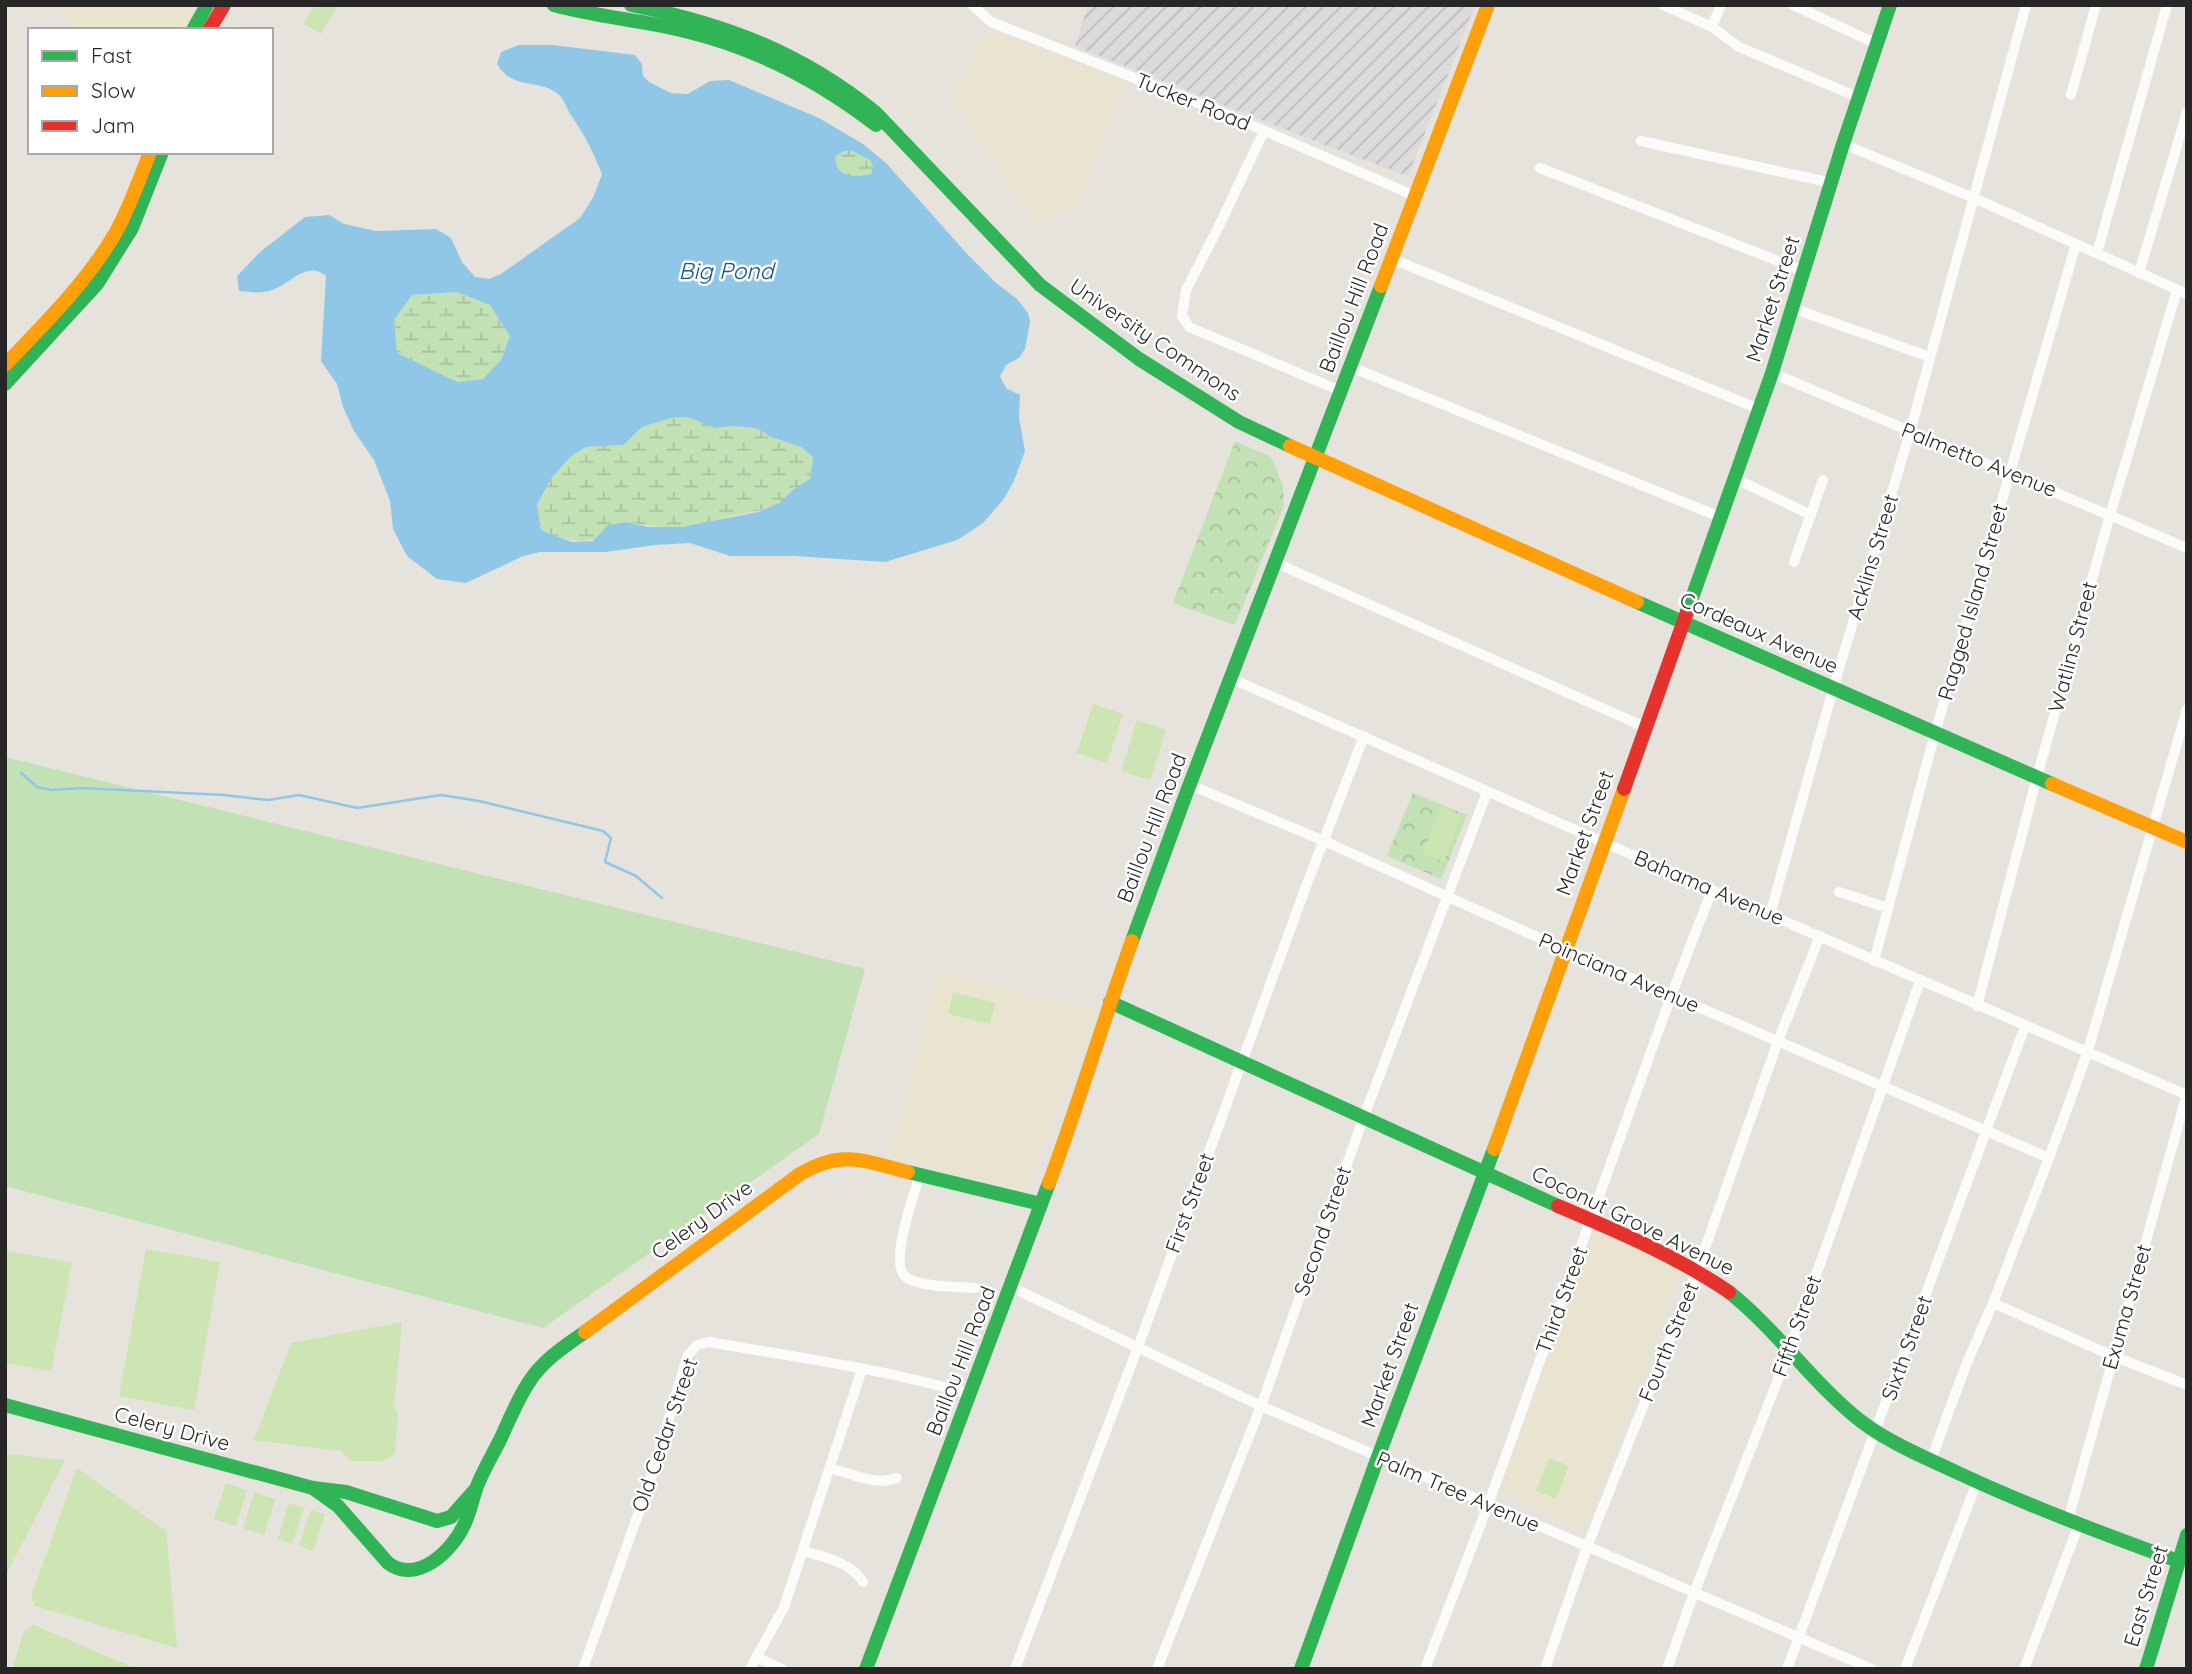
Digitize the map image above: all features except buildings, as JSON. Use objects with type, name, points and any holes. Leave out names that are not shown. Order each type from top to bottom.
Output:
[{"type":"main road","points":[[193,28],[207,5]]},
{"type":"main road","points":[[210,28],[224,5]]},
{"type":"main road","name":"University Commons","points":[[554,5],[685,32],[756,53],[813,83],[883,132],[901,140]]},
{"type":"main road","name":"University Commons","points":[[631,5],[717,25],[790,56],[848,92],[889,125],[1040,285],[1169,380],[1239,422],[1316,458]]},
{"type":"main road","name":"Baillou Hill Road","points":[[866,1669],[1077,1107],[1110,1002],[1190,785],[1489,5]]},
{"type":"main road","name":"Market Street","points":[[1301,1669],[1513,1100],[1772,373],[1843,144],[1890,5]]},
{"type":"main road","points":[[5,365],[85,276],[110,242],[149,154]]},
{"type":"main road","points":[[5,384],[97,284],[132,228],[161,154]]},
{"type":"main road","name":"Cordeaux Avenue","points":[[1316,458],[1833,689],[2187,842]]},
{"type":"main road","name":"Coconut Grove Avenue","points":[[1110,1002],[1484,1174],[1591,1219],[1697,1271],[1731,1291],[1855,1417],[1876,1432],[1977,1482],[2073,1522],[2178,1561]]},
{"type":"main road","name":"Celery Drive","points":[[313,1488],[338,1506],[397,1570],[408,1571],[423,1567],[457,1537],[473,1504],[476,1489],[528,1383],[544,1363],[821,1161],[835,1157],[865,1161],[1041,1204]]},
{"type":"main road","name":"Celery Drive","points":[[10,1407],[313,1488],[346,1492],[437,1521],[451,1517],[476,1489]]},
{"type":"main road","name":"East Street","points":[[2146,1669],[2187,1535]]},
{"type":"street","name":"Tucker Road","points":[[972,5],[990,22],[1213,109],[1415,196]]},
{"type":"street","points":[[1663,5],[1712,27],[1739,47],[1860,98]]},
{"type":"street","points":[[1712,27],[1721,5]]},
{"type":"street","points":[[1793,5],[1877,44]]},
{"type":"street","name":"Acklins Street","points":[[1770,915],[1833,689],[1910,432],[2026,5]]},
{"type":"street","points":[[2071,95],[2096,5]]},
{"type":"street","points":[[2097,253],[2167,5]]},
{"type":"street","points":[[2138,273],[2187,111]]},
{"type":"street","points":[[1264,131],[1186,290],[1182,316],[1189,327],[1341,391]]},
{"type":"street","points":[[1641,141],[1832,183]]},
{"type":"street","points":[[1843,144],[1974,198],[2182,292]]},
{"type":"street","points":[[1539,168],[1804,271]]},
{"type":"street","name":"Ragged Island Street","points":[[1874,961],[1935,733],[2076,244]]},
{"type":"street","points":[[1390,258],[1759,409]]},
{"type":"street","name":"Watlins Street","points":[[1977,1006],[2110,515],[2182,292]]},
{"type":"street","points":[[1792,308],[1930,357]]},
{"type":"street","points":[[1351,367],[1720,517]]},
{"type":"street","name":"Palmetto Avenue","points":[[1772,373],[2187,548]]},
{"type":"street","points":[[1734,478],[1811,515]]},
{"type":"street","points":[[1794,562],[1823,480]]},
{"type":"street","points":[[1276,564],[1645,727]]},
{"type":"street","name":"Bahama Avenue","points":[[1232,679],[2087,1054],[2187,1095]]},
{"type":"street","points":[[1931,1460],[2087,1054],[2187,709]]},
{"type":"street","name":"First Street","points":[[1015,1669],[1138,1347],[1241,1062],[1364,736]]},
{"type":"street","name":"Poinciana Avenue","points":[[1190,785],[2049,1158]]},
{"type":"street","name":"Second Street","points":[[1157,1669],[1261,1406],[1363,1119],[1487,792]]},
{"type":"street","name":"Third Street","points":[[1424,1669],[1488,1505],[1671,996],[1712,890]]},
{"type":"street","points":[[1839,892],[1888,908]]},
{"type":"street","name":"Fourth Street","points":[[1545,1669],[1587,1547],[1697,1271],[1778,1041],[1820,936]]},
{"type":"street","name":"Fifth Street","points":[[1667,1669],[1790,1349],[1920,981]]},
{"type":"street","name":"Sixth Street","points":[[1787,1669],[2025,1026]]},
{"type":"street","name":"Exuma Street","points":[[2024,1669],[2073,1522],[2113,1356],[2187,1095]]},
{"type":"street","points":[[920,1174],[900,1249],[900,1270],[905,1277],[917,1282],[975,1288]]},
{"type":"street","name":"Palm Tree Avenue","points":[[1011,1287],[1261,1406],[1872,1669]]},
{"type":"street","points":[[1993,1303],[2187,1385]]},
{"type":"street","name":"Old Cedar Street","points":[[583,1669],[650,1481],[688,1355],[697,1345],[709,1342],[862,1369],[970,1394]]},
{"type":"street","points":[[750,1669],[784,1607],[862,1369]]},
{"type":"street","points":[[830,1468],[874,1480],[890,1481],[897,1478]]},
{"type":"street","points":[[1905,1669],[1977,1482]]},
{"type":"street","points":[[804,1551],[849,1568],[858,1574],[863,1582]]},
{"type":"street","points":[[756,1657],[782,1669]]},
{"type":"shaded area","points":[[54,5],[200,5],[183,28],[71,28]]},
{"type":"shaded area","points":[[1088,5],[1475,5],[1408,176],[1075,46]]},
{"type":"shaded area","points":[[990,29],[1124,81],[1081,202],[1036,226],[949,95]]},
{"type":"shaded area","points":[[938,971],[1096,1011],[1025,1193],[888,1158]]},
{"type":"shaded area","points":[[1596,1229],[1682,1271],[1583,1529],[1499,1491]]},
{"type":"green space","points":[[314,5],[338,5],[321,34],[304,24]]},
{"type":"green space","points":[[852,151],[870,160],[873,167],[871,175],[853,176],[842,172],[838,168],[836,155]]},
{"type":"green space","points":[[457,292],[490,305],[510,336],[501,360],[483,379],[457,382],[397,354],[394,320],[412,295]]},
{"type":"green space","points":[[675,417],[690,418],[715,428],[756,428],[771,437],[801,447],[813,457],[810,479],[768,508],[693,526],[655,526],[627,522],[585,541],[567,539],[541,530],[537,506],[551,479],[570,457],[586,447],[624,445],[642,427]]},
{"type":"green space","points":[[1235,441],[1271,457],[1283,485],[1284,506],[1235,625],[1173,603]]},
{"type":"green space","points":[[1093,704],[1123,714],[1107,763],[1077,753]]},
{"type":"green space","points":[[1137,720],[1166,730],[1150,780],[1121,771]]},
{"type":"green space","points":[[5,757],[865,969],[819,1134],[543,1328],[5,1186]]},
{"type":"green space","points":[[1413,793],[1467,815],[1441,879],[1387,856]]},
{"type":"green space","points":[[1441,807],[1462,816],[1444,862],[1423,853]]},
{"type":"green space","points":[[953,992],[995,1003],[990,1024],[948,1014]]},
{"type":"green space","points":[[146,1249],[220,1262],[194,1410],[119,1396]]},
{"type":"green space","points":[[5,1250],[72,1263],[51,1371],[5,1363]]},
{"type":"green space","points":[[402,1322],[394,1406],[398,1416],[395,1454],[383,1461],[351,1461],[341,1451],[254,1440],[291,1343]]},
{"type":"green space","points":[[5,1454],[65,1460],[5,1577]]},
{"type":"green space","points":[[1549,1458],[1569,1466],[1556,1499],[1536,1491]]},
{"type":"green space","points":[[77,1468],[166,1531],[177,1648],[35,1606],[31,1597]]},
{"type":"green space","points":[[226,1483],[247,1490],[236,1526],[214,1519]]},
{"type":"green space","points":[[254,1492],[275,1499],[264,1535],[243,1528]]},
{"type":"green space","points":[[289,1503],[304,1508],[292,1544],[278,1539]]},
{"type":"green space","points":[[311,1510],[325,1514],[313,1551],[299,1546]]},
{"type":"green space","points":[[33,1625],[137,1669],[13,1669],[23,1632]]},
{"type":"water","name":"Big Pond","points":[[519,45],[553,45],[635,55],[642,64],[643,76],[671,93],[688,94],[710,81],[729,80],[819,118],[863,144],[887,164],[969,256],[1017,299],[1028,313],[1030,322],[1025,349],[1019,358],[1006,365],[1000,376],[1006,388],[1020,395],[1019,418],[1025,451],[1014,481],[1003,500],[983,523],[957,540],[885,562],[794,556],[730,556],[690,543],[605,552],[540,552],[523,556],[466,583],[437,579],[407,556],[393,529],[390,501],[374,460],[354,431],[343,407],[337,384],[321,361],[326,276],[319,272],[305,272],[272,290],[256,292],[239,291],[237,276],[260,252],[305,217],[329,215],[344,224],[376,231],[436,229],[451,238],[462,262],[475,277],[489,279],[501,274],[580,218],[594,196],[602,174],[591,150],[560,96],[542,86],[510,78],[497,64],[501,52]],"holes":[[[844,151],[852,151],[870,160],[873,167],[871,174],[853,176],[842,172],[836,163],[836,156]],[[457,292],[490,305],[510,336],[501,360],[483,379],[457,382],[397,353],[394,320],[412,295]],[[675,417],[690,418],[715,428],[756,428],[771,437],[801,447],[813,457],[810,479],[779,503],[758,512],[682,527],[648,527],[627,522],[608,525],[593,541],[572,542],[541,530],[537,505],[551,479],[570,457],[586,447],[624,445],[642,427]]]},
{"type":"waterway","points":[[21,773],[37,787],[51,790],[81,788],[224,795],[268,800],[299,795],[357,808],[441,795],[479,801],[603,831],[611,838],[605,862],[636,876],[662,898]]},
{"type":"traffic: fast","points":[[194,28],[207,5]]},
{"type":"traffic: fast","points":[[554,5],[669,27],[737,47],[809,80],[876,125]]},
{"type":"traffic: fast","points":[[631,5],[698,21],[761,43],[819,73],[848,92],[876,113],[1040,285],[1139,359],[1239,422],[1290,446]]},
{"type":"traffic: fast","points":[[1687,612],[1772,373],[1843,144],[1890,5]]},
{"type":"traffic: fast","points":[[5,384],[97,284],[132,228],[161,154]]},
{"type":"traffic: fast","points":[[1132,941],[1381,286]]},
{"type":"traffic: fast","points":[[1637,602],[2052,784]]},
{"type":"traffic: fast","points":[[1110,1002],[1558,1206]]},
{"type":"traffic: fast","points":[[1301,1669],[1494,1149]]},
{"type":"traffic: fast","points":[[908,1172],[1041,1204]]},
{"type":"traffic: fast","points":[[866,1669],[1049,1183]]},
{"type":"traffic: fast","points":[[1729,1292],[1764,1323],[1844,1407],[1884,1437],[2011,1496],[2178,1561]]},
{"type":"traffic: fast","points":[[313,1488],[338,1506],[388,1563],[399,1569],[422,1568],[451,1545],[464,1525],[481,1476],[529,1382],[547,1360],[585,1332]]},
{"type":"traffic: fast","points":[[5,1405],[313,1488],[346,1492],[437,1521],[451,1517],[475,1490]]},
{"type":"traffic: fast","points":[[2146,1669],[2187,1535]]},
{"type":"traffic: slow","points":[[1381,286],[1488,5]]},
{"type":"traffic: slow","points":[[5,365],[65,302],[105,250],[126,212],[149,154]]},
{"type":"traffic: slow","points":[[1290,446],[1637,602]]},
{"type":"traffic: slow","points":[[2052,784],[2187,842]]},
{"type":"traffic: slow","points":[[1494,1149],[1624,789]]},
{"type":"traffic: slow","points":[[1049,1183],[1132,941]]},
{"type":"traffic: slow","points":[[585,1332],[800,1174],[815,1166],[841,1159],[865,1161],[908,1172]]},
{"type":"traffic: jam","points":[[210,28],[224,5]]},
{"type":"traffic: jam","points":[[1624,789],[1687,612]]},
{"type":"traffic: jam","points":[[1558,1206],[1667,1256],[1729,1292]]}]
